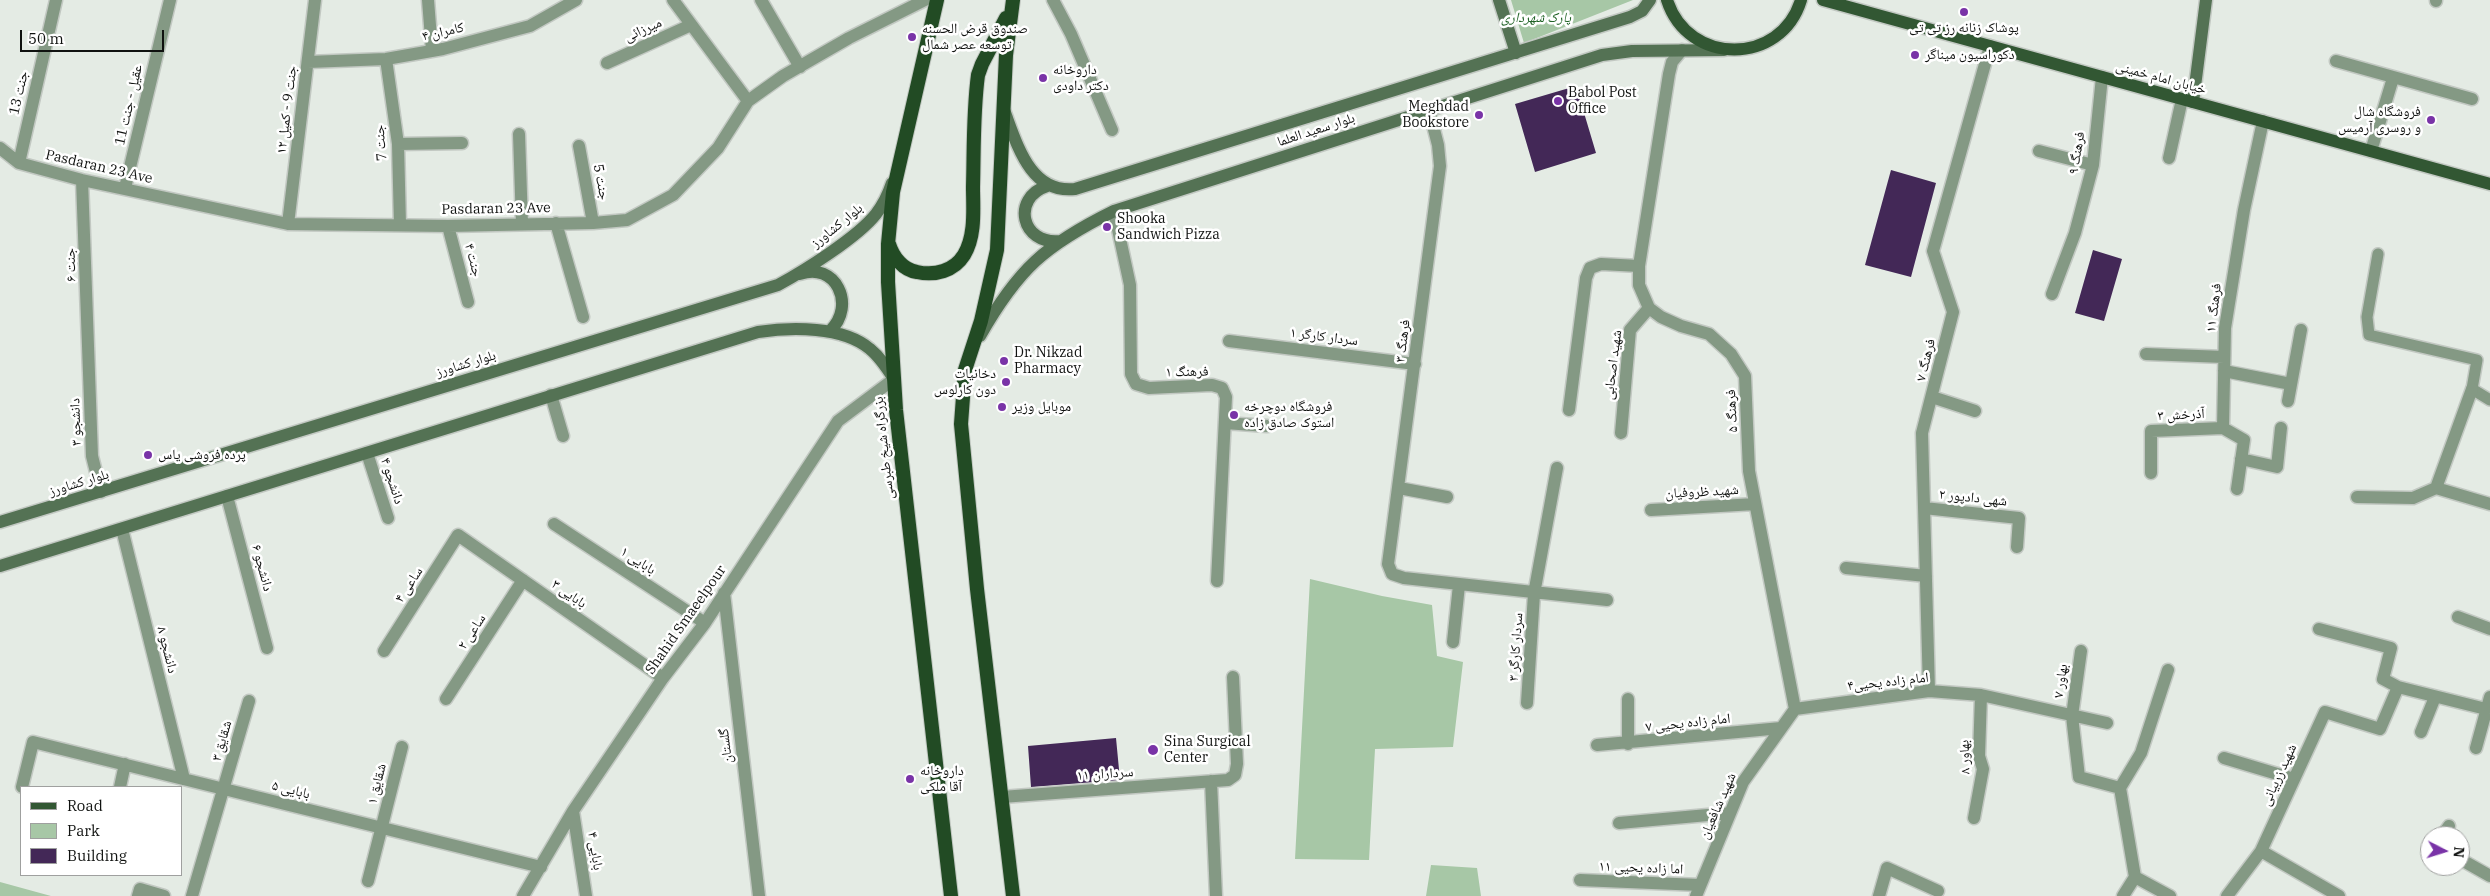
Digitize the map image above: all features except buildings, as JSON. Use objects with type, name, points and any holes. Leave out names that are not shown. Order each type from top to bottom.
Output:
[{"type":"highway","name":"بزرگراه شیخ طبرسی","points":[[937,0],[897,169],[888,241],[888,282],[894,379],[951,896]]},
{"type":"highway","points":[[1012,4],[1004,108],[997,250],[981,321],[965,370],[961,424],[977,590],[1014,896]]},
{"type":"highway","points":[[888,241],[892,253],[901,264],[913,272],[928,274],[942,272],[955,266],[964,255],[972,227],[978,75],[1012,4]]},
{"type":"main road","points":[[1499,0],[1516,53]]},
{"type":"main road","name":"بلوار سعید العلما","points":[[1048,186],[1065,190],[1075,189],[1516,53],[1637,15],[1647,6],[1650,0]]},
{"type":"main road","points":[[1668,0],[1676,18],[1693,37],[1716,48],[1728,50],[1753,48],[1776,36],[1793,18],[1800,0]]},
{"type":"main road","name":"خیابان امام خمینی","points":[[1823,0],[2490,184]]},
{"type":"main road","points":[[2187,101],[2206,0]]},
{"type":"main road","name":"بلوار سعید العلما","points":[[971,351],[1015,280],[1044,252],[1114,210],[1610,54],[1682,50],[1728,50]]},
{"type":"main road","points":[[1004,108],[1027,163],[1038,178],[1048,186],[1034,192],[1029,198],[1024,212],[1025,220],[1028,227],[1038,238],[1052,242],[1060,241]]},
{"type":"main road","name":"بلوار کشاورز","points":[[0,522],[778,285],[795,276],[874,216],[887,195],[897,169]]},
{"type":"main road","points":[[795,276],[814,272],[823,275],[838,287],[843,306],[837,324],[830,331]]},
{"type":"main road","points":[[0,566],[758,332],[778,329],[830,331],[850,337],[870,348],[894,379]]},
{"type":"street","name":"جنت 13","points":[[19,163],[56,0]]},
{"type":"street","name":"عقیل - جنت 11","points":[[125,188],[170,0]]},
{"type":"street","name":"جنت 9 - کمیل ۱۲","points":[[288,224],[315,0]]},
{"type":"street","points":[[428,0],[432,50]]},
{"type":"street","name":"کامران ۴","points":[[308,62],[386,59],[432,50],[530,26],[556,5],[576,0]]},
{"type":"street","points":[[673,0],[748,102]]},
{"type":"street","points":[[761,0],[800,67]]},
{"type":"street","name":"Pasdaran 23 Ave","points":[[0,148],[19,163],[82,180],[288,224],[448,226],[594,223],[627,220],[673,194],[718,148],[748,102],[800,67],[849,38],[925,0]]},
{"type":"street","points":[[1053,0],[1071,34],[1112,130]]},
{"type":"street","name":"میرزائی","points":[[607,63],[691,25]]},
{"type":"street","name":"فرهنگ ۷","points":[[1929,691],[1922,433],[1953,312],[1933,251],[1990,46]]},
{"type":"street","points":[[1649,308],[1639,285],[1639,266],[1670,68],[1682,50]]},
{"type":"street","name":"جنت 7","points":[[386,59],[398,144],[400,226]]},
{"type":"street","points":[[2336,61],[2472,99]]},
{"type":"street","name":"فرهنگ ۹","points":[[2052,294],[2075,233],[2093,165],[2102,77]]},
{"type":"street","points":[[2371,151],[2393,78]]},
{"type":"street","points":[[2169,158],[2187,101]]},
{"type":"street","name":"فرهنگ ۳","points":[[1428,110],[1438,145],[1440,166],[1388,564],[1392,574],[1404,578],[1459,585]]},
{"type":"street","name":"فرهنگ ۱۱","points":[[2223,428],[2225,328],[2244,210],[2263,122]]},
{"type":"street","points":[[520,134],[522,224]]},
{"type":"street","points":[[398,144],[462,143]]},
{"type":"street","name":"جنت 5","points":[[579,146],[594,223]]},
{"type":"street","points":[[2039,151],[2093,165]]},
{"type":"street","name":"جنت ۶","points":[[82,180],[89,350]]},
{"type":"street","name":"فرهنگ ۱","points":[[1114,210],[1130,285],[1131,374],[1136,384],[1149,388],[1212,385],[1222,388],[1226,397],[1218,581]]},
{"type":"street","points":[[556,223],[583,316]]},
{"type":"street","name":"جنت ۴","points":[[448,226],[468,302]]},
{"type":"street","points":[[1569,410],[1586,278],[1590,268],[1601,264],[1639,266]]},
{"type":"street","name":"شهید اصحابی","points":[[1621,433],[1630,330],[1649,308]]},
{"type":"street","name":"فرهنگ ۵","points":[[1649,308],[1662,318],[1680,326],[1709,334],[1731,354],[1744,376],[1749,471],[1795,709]]},
{"type":"street","points":[[2288,401],[2301,330]]},
{"type":"street","name":"سردار کارگر ۱","points":[[1229,341],[1415,364]]},
{"type":"street","name":"دانشجو ۳","points":[[89,350],[92,456],[101,492]]},
{"type":"street","points":[[2146,354],[2224,357]]},
{"type":"street","points":[[2224,371],[2291,384]]},
{"type":"street","name":"Shahid Smaeelpour","points":[[523,896],[574,811],[663,678],[705,623],[838,421],[894,379]]},
{"type":"street","points":[[2436,488],[2472,389]]},
{"type":"street","points":[[551,396],[563,436]]},
{"type":"street","points":[[1932,397],[1976,411]]},
{"type":"street","points":[[1224,423],[1267,426]]},
{"type":"street","points":[[2223,428],[2244,440],[2237,489]]},
{"type":"street","name":"آذرخش ۳","points":[[2151,472],[2151,431],[2223,428]]},
{"type":"street","points":[[2241,460],[2277,467],[2281,428]]},
{"type":"street","name":"دانشجو ۴","points":[[367,453],[388,518]]},
{"type":"street","name":"سردار کارگر ۳","points":[[1527,703],[1534,594],[1557,468]]},
{"type":"street","points":[[1399,488],[1447,497]]},
{"type":"street","points":[[2357,497],[2413,498],[2436,488],[2490,504]]},
{"type":"street","name":"دانشجو ۶","points":[[227,496],[267,648]]},
{"type":"street","name":"شهید ظروفیان","points":[[1651,510],[1755,504]]},
{"type":"street","name":"شهی دادپور ۲","points":[[1924,508],[2019,518],[2017,547]]},
{"type":"street","name":"بابایی ۱","points":[[554,524],[705,623]]},
{"type":"street","name":"دانشجو ۸","points":[[122,529],[184,779]]},
{"type":"street","name":"بابایی ۳","points":[[458,535],[663,678]]},
{"type":"street","name":"ساعی ۴","points":[[384,651],[458,535]]},
{"type":"street","points":[[1846,568],[1926,576]]},
{"type":"street","name":"ساعی ۲","points":[[446,699],[523,580]]},
{"type":"street","points":[[1453,642],[1459,585],[1607,600]]},
{"type":"street","name":"گلستان","points":[[724,593],[759,896]]},
{"type":"street","points":[[2458,617],[2490,629]]},
{"type":"street","points":[[2319,629],[2391,648],[2383,679],[2398,688],[2486,709]]},
{"type":"street","name":"بهاور ۷","points":[[2081,651],[2072,716],[2079,777],[2120,788]]},
{"type":"street","points":[[2124,896],[2136,877],[2120,788],[2140,753],[2168,670]]},
{"type":"street","name":"سرداران ۱۱","points":[[1002,797],[1228,780],[1235,774],[1237,764],[1233,676]]},
{"type":"street","name":"شهید زربیانی","points":[[2227,896],[2261,851],[2325,712],[2380,729],[2398,688]]},
{"type":"street","name":"امام زاده یحیی۴","points":[[1795,709],[1929,691],[1981,695],[2107,723]]},
{"type":"street","name":"بهاور ۸","points":[[1974,818],[1983,769],[1979,756],[1981,695]]},
{"type":"street","points":[[2421,732],[2435,697]]},
{"type":"street","points":[[2476,748],[2490,697]]},
{"type":"street","points":[[1628,699],[1628,744]]},
{"type":"street","name":"شقایق ۳","points":[[192,896],[249,701]]},
{"type":"street","name":"شهید شافعیان","points":[[1698,891],[1743,782],[1795,709]]},
{"type":"street","name":"امام زاده یحیی ۷","points":[[1597,745],[1628,744],[1781,728]]},
{"type":"street","name":"بابایی ۵","points":[[22,786],[34,742],[541,867]]},
{"type":"street","name":"شقایق ۱","points":[[368,880],[402,747]]},
{"type":"street","points":[[2224,758],[2294,779]]},
{"type":"street","points":[[120,786],[124,764]]},
{"type":"street","points":[[1211,781],[1216,896]]},
{"type":"street","name":"بابایی ۴","points":[[574,811],[586,896]]},
{"type":"street","points":[[1619,823],[1730,813]]},
{"type":"street","points":[[2261,851],[2340,896]]},
{"type":"street","points":[[2470,865],[2490,876]]},
{"type":"street","points":[[1879,896],[1887,868],[1938,891]]},
{"type":"street","points":[[2136,877],[2170,896]]},
{"type":"street","name":"اما زاده یحیی ۱۱","points":[[1580,880],[1698,891]]},
{"type":"street","points":[[139,893],[164,896]]},
{"type":"lane","points":[[2378,254],[2367,317],[2369,335],[2478,360],[2472,389],[2490,400]]},
{"type":"green space","name":"پارک شهرداری","points":[[1511,0],[1633,0],[1524,43]]},
{"type":"green space","points":[[1310,579],[1382,596],[1432,605],[1437,656],[1463,662],[1453,747],[1375,749],[1369,860],[1295,859]]},
{"type":"green space","points":[[1431,865],[1477,868],[1481,896],[1426,896]]},
{"type":"green space","points":[[0,882],[51,896],[0,896]]},
{"type":"place","name":"پوشاک زنانه رز تی تی","points":[[1964,12]]},
{"type":"place","name":"صندوق قرض الحسنه توسعه عصر شمال","points":[[912,37]]},
{"type":"place","name":"دکوراسیون میناگر","points":[[1915,55]]},
{"type":"place","name":"داروخانه دکتر داودی","points":[[1043,78]]},
{"type":"place","name":"Babol Post Office","points":[[1558,101]]},
{"type":"place","name":"Meghdad Bookstore","points":[[1479,115]]},
{"type":"place","name":"فروشگاه شال و روسری آرمیس","points":[[2431,120]]},
{"type":"place","name":"Shooka Sandwich Pizza","points":[[1107,227]]},
{"type":"place","name":"Dr. Nikzad Pharmacy","points":[[1004,361]]},
{"type":"place","name":"دخانیات دون کارلوس","points":[[1006,382]]},
{"type":"place","name":"موبایل وزیر","points":[[1002,407]]},
{"type":"place","name":"فروشگاه دوچرخه استوک صادق زاده","points":[[1234,415]]},
{"type":"place","name":"پرده فروشی یاس","points":[[148,455]]},
{"type":"place","name":"Sina Surgical Center","points":[[1153,750]]},
{"type":"place","name":"داروخانه آقا ملکی","points":[[910,779]]}]
